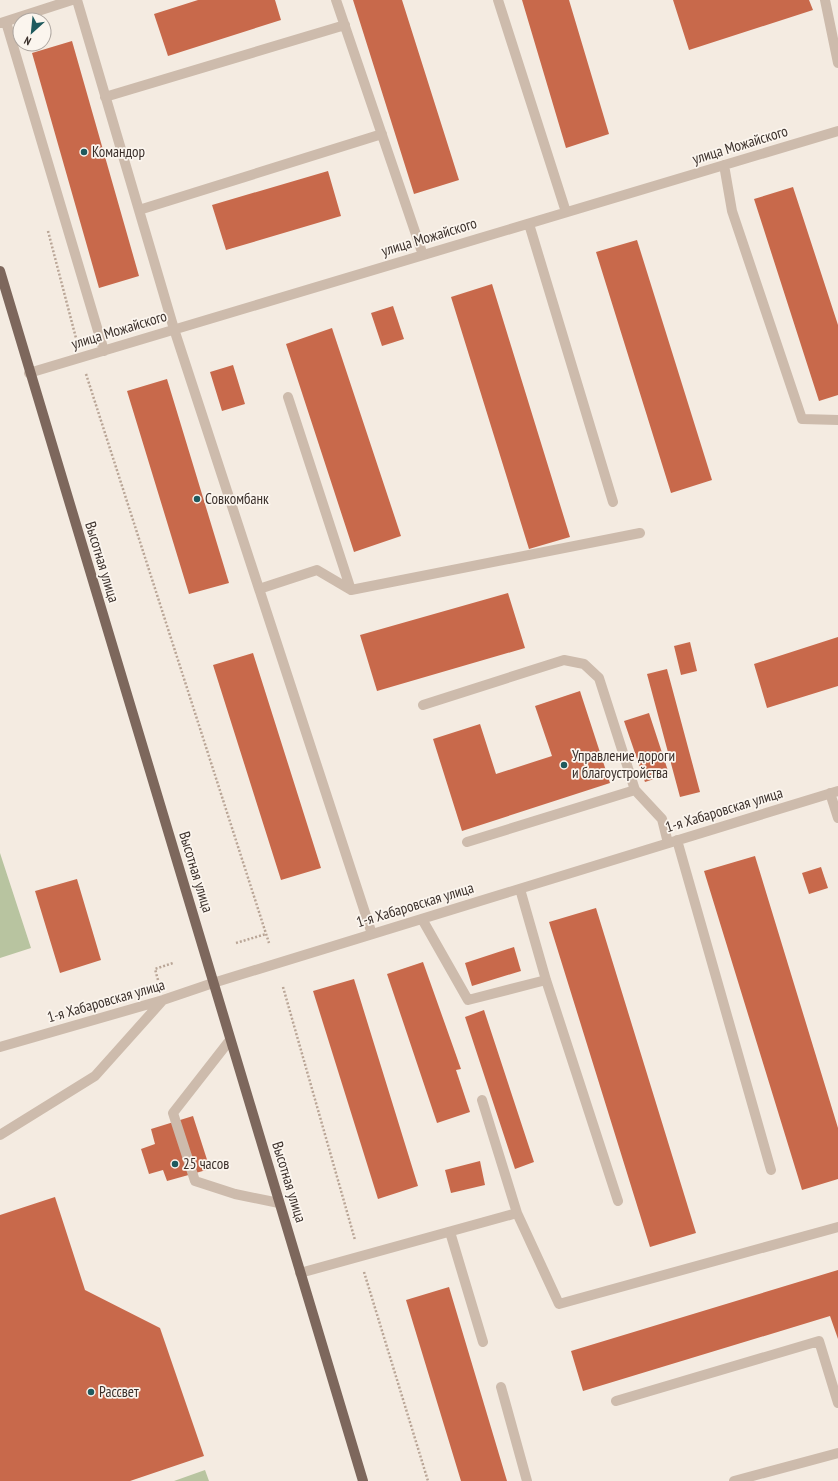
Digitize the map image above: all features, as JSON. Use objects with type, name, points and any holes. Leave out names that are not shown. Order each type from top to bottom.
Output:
[{"type":"main road","name":"Высотная улица","points":[[0,272],[29,373],[363,1481]]},
{"type":"street","points":[[72,0],[3,23],[104,350]]},
{"type":"street","points":[[77,0],[104,97],[174,329],[372,934]]},
{"type":"street","points":[[336,0],[423,255]]},
{"type":"street","points":[[498,0],[566,212]]},
{"type":"street","points":[[825,0],[838,63]]},
{"type":"street","points":[[104,97],[345,25]]},
{"type":"street","name":"улица Можайского","points":[[29,373],[838,131]]},
{"type":"street","points":[[139,210],[382,134]]},
{"type":"street","points":[[724,165],[732,211],[802,419],[838,420]]},
{"type":"street","points":[[529,224],[613,502]]},
{"type":"street","points":[[288,397],[351,590]]},
{"type":"street","points":[[259,589],[317,570],[351,590],[640,533]]},
{"type":"street","points":[[423,705],[564,660],[584,664],[599,678],[635,790],[662,819],[672,842],[771,1170]]},
{"type":"street","points":[[467,842],[635,790]]},
{"type":"street","points":[[834,792],[838,818]]},
{"type":"street","name":"1-я Хабаровская улица","points":[[0,1047],[163,1000],[213,983],[834,792]]},
{"type":"street","points":[[520,889],[546,980],[618,1201]]},
{"type":"street","points":[[422,919],[468,1000],[546,980]]},
{"type":"street","points":[[0,1135],[95,1076],[163,1000]]},
{"type":"street","points":[[230,1040],[173,1113],[194,1182],[235,1194],[279,1203]]},
{"type":"street","points":[[482,1100],[516,1213],[559,1304],[838,1227]]},
{"type":"street","points":[[300,1273],[516,1213]]},
{"type":"street","points":[[450,1232],[483,1342]]},
{"type":"street","points":[[616,1401],[819,1341],[838,1403]]},
{"type":"street","points":[[501,1387],[527,1481]]},
{"type":"street","points":[[734,1481],[838,1453]]},
{"type":"path","points":[[47,228],[81,357],[269,943]]},
{"type":"path","points":[[236,943],[266,934]]},
{"type":"path","points":[[158,980],[155,969],[173,962]]},
{"type":"path","points":[[283,987],[359,1256],[428,1481]]},
{"type":"green space","points":[[0,853],[31,948],[0,958]]},
{"type":"green space","points":[[205,1470],[209,1481],[174,1481]]},
{"type":"building","points":[[198,0],[275,0],[281,20],[168,56],[154,14]]},
{"type":"building","points":[[353,0],[402,0],[459,180],[414,194]]},
{"type":"building","points":[[522,0],[569,0],[609,134],[566,148]]},
{"type":"building","points":[[673,0],[809,0],[813,10],[689,50]]},
{"type":"building","points":[[72,41],[139,276],[99,288],[32,53],[52,52],[52,47]]},
{"type":"building","points":[[328,171],[341,216],[226,250],[212,205]]},
{"type":"building","points":[[793,187],[838,325],[838,395],[819,401],[754,199]]},
{"type":"building","points":[[637,240],[712,480],[671,493],[596,252]]},
{"type":"building","points":[[492,284],[570,537],[529,549],[451,297]]},
{"type":"building","points":[[393,306],[404,339],[382,346],[371,313]]},
{"type":"building","points":[[332,328],[401,536],[354,552],[286,344]]},
{"type":"building","points":[[233,365],[245,404],[222,411],[210,372]]},
{"type":"building","points":[[167,379],[229,583],[189,594],[127,391]]},
{"type":"building","points":[[508,593],[525,648],[377,691],[360,635]]},
{"type":"building","points":[[838,637],[838,686],[767,708],[754,664]]},
{"type":"building","points":[[690,642],[697,671],[681,675],[674,646]]},
{"type":"building","points":[[253,653],[321,868],[281,880],[213,665]]},
{"type":"building","points":[[667,669],[700,792],[680,797],[647,674]]},
{"type":"building","name":"Управление дороги и благоустройства","points":[[580,691],[610,783],[462,831],[433,739],[480,724],[496,774],[552,756],[535,706]]},
{"type":"building","points":[[649,713],[669,774],[645,782],[624,721]]},
{"type":"building","points":[[755,856],[838,1128],[838,1179],[802,1190],[704,871]]},
{"type":"building","points":[[821,867],[828,888],[809,894],[802,873]]},
{"type":"building","points":[[77,879],[101,960],[60,973],[35,891]]},
{"type":"building","points":[[596,908],[696,1233],[650,1247],[549,922]]},
{"type":"building","points":[[514,947],[521,971],[472,986],[465,963]]},
{"type":"building","points":[[423,962],[461,1069],[456,1070],[470,1112],[437,1123],[387,974]]},
{"type":"building","points":[[354,979],[418,1186],[378,1199],[313,991]]},
{"type":"building","points":[[484,1010],[534,1162],[515,1169],[465,1017]]},
{"type":"building","points":[[193,1116],[210,1169],[167,1181],[163,1170],[149,1174],[141,1149],[155,1144],[151,1129]]},
{"type":"building","points":[[480,1161],[485,1185],[451,1193],[445,1170]]},
{"type":"building","name":"Рассвет","points":[[55,1197],[85,1290],[160,1328],[204,1456],[130,1481],[0,1481],[0,1215]]},
{"type":"building","points":[[838,1270],[838,1339],[830,1316],[583,1391],[571,1351]]},
{"type":"building","points":[[449,1287],[507,1481],[461,1481],[406,1300]]},
{"type":"place","name":"Командор","points":[[84,152]]},
{"type":"place","name":"Совкомбанк","points":[[197,499]]},
{"type":"place","name":"Управление дороги и благоустройства","points":[[564,765]]},
{"type":"place","name":"25 часов","points":[[175,1164]]},
{"type":"place","name":"Рассвет","points":[[91,1392]]}]
